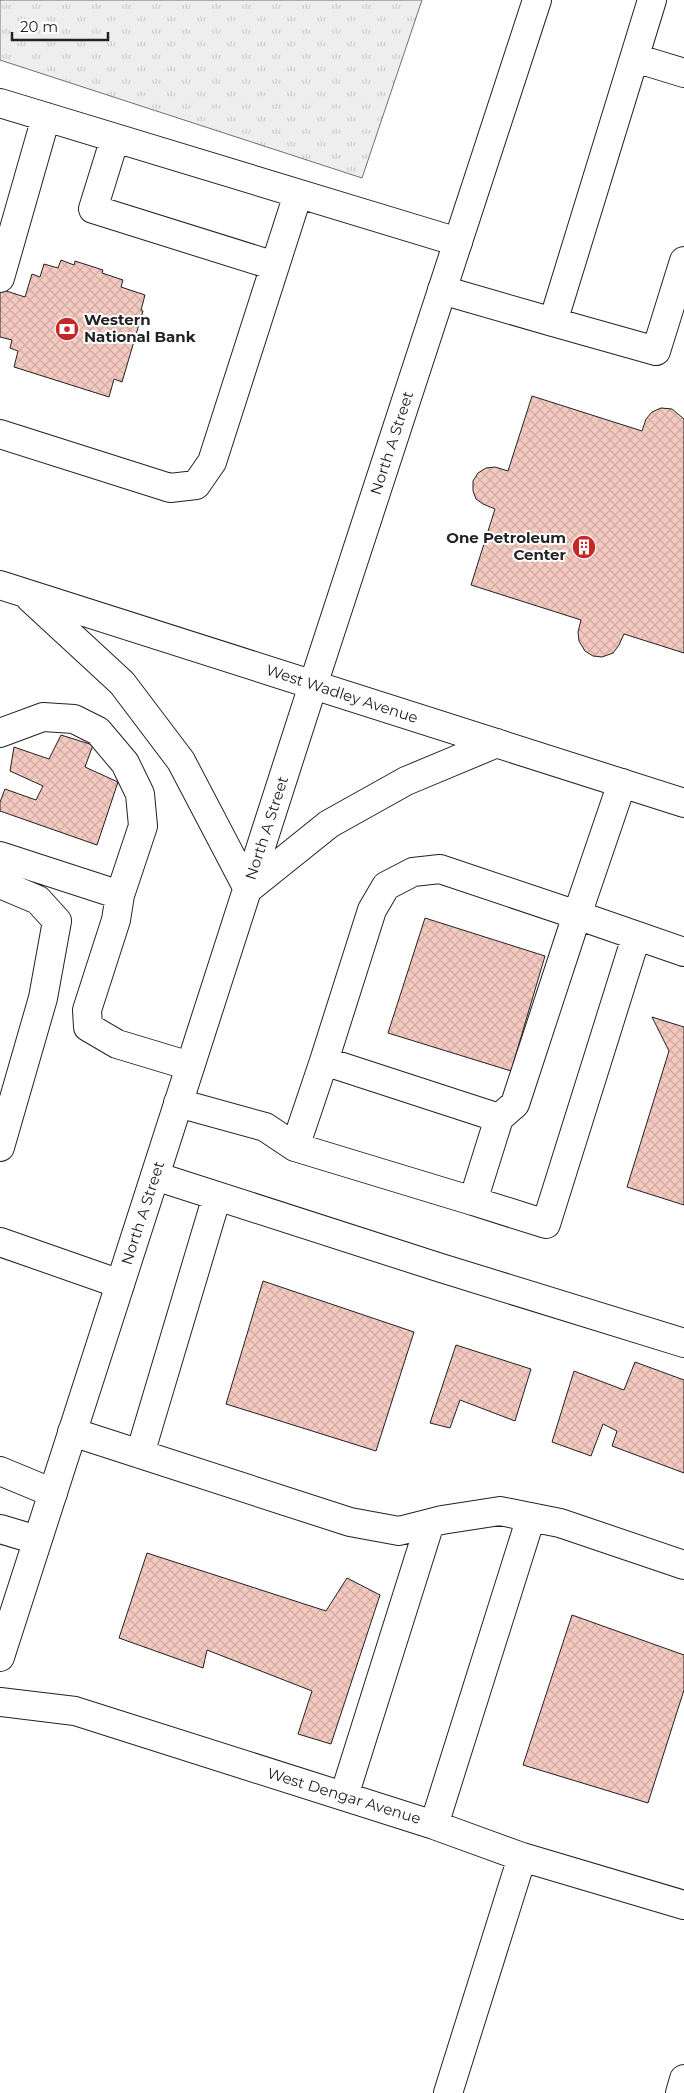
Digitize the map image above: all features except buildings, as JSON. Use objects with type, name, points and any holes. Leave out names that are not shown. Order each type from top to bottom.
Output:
[{"type":"main road","name":"North A Street","points":[[0,1657],[313,685],[537,0]]},
{"type":"main road","points":[[553,322],[652,0]]},
{"type":"main road","points":[[635,58],[684,73]]},
{"type":"main road","points":[[0,103],[458,242]]},
{"type":"main road","points":[[0,278],[46,117]]},
{"type":"main road","points":[[115,138],[93,210],[275,266]]},
{"type":"main road","points":[[0,434],[170,488],[196,486],[212,462],[298,194]]},
{"type":"main road","points":[[442,290],[656,351],[684,261]]},
{"type":"main road","points":[[12,589],[122,683],[181,761],[248,889],[328,824],[406,781],[497,743]]},
{"type":"main road","name":"West Wadley Avenue","points":[[12,589],[684,803]]},
{"type":"main road","points":[[0,733],[43,717],[74,719],[98,731],[124,763],[140,794],[143,826],[120,895],[116,920],[87,1010],[88,1027],[116,1044],[190,1066]]},
{"type":"main road","points":[[474,1201],[499,1118],[515,1104],[622,783]]},
{"type":"main road","points":[[0,856],[120,895]]},
{"type":"main road","points":[[295,1147],[372,910],[386,886],[414,872],[440,869],[684,952]]},
{"type":"main road","points":[[0,884],[38,900],[57,921],[43,998],[0,1147]]},
{"type":"main road","points":[[178,1103],[265,1127],[295,1147],[546,1224],[636,936]]},
{"type":"main road","points":[[324,1061],[499,1118]]},
{"type":"main road","points":[[154,1176],[684,1343]]},
{"type":"main road","points":[[140,1454],[217,1196]]},
{"type":"main road","points":[[0,1242],[120,1284]]},
{"type":"main road","points":[[72,1432],[350,1522],[399,1531],[430,1523],[500,1511],[560,1522],[684,1565]]},
{"type":"main road","points":[[0,1470],[53,1493]]},
{"type":"main road","points":[[434,1824],[531,1517]]},
{"type":"main road","points":[[344,1796],[430,1523]]},
{"type":"main road","points":[[0,1529],[38,1540]]},
{"type":"main road","name":"West Dengar Avenue","points":[[0,1702],[74,1712],[434,1824],[522,1857],[684,1905]]},
{"type":"main road","points":[[448,2093],[522,1857]]},
{"type":"main road","points":[[680,2093],[684,2080]]},
{"type":"green space","points":[[0,0],[422,0],[362,178],[0,60]]},
{"type":"place","name":"Western National Bank","points":[[67,329]]},
{"type":"place","name":"One Petroleum Center","points":[[584,547]]}]
